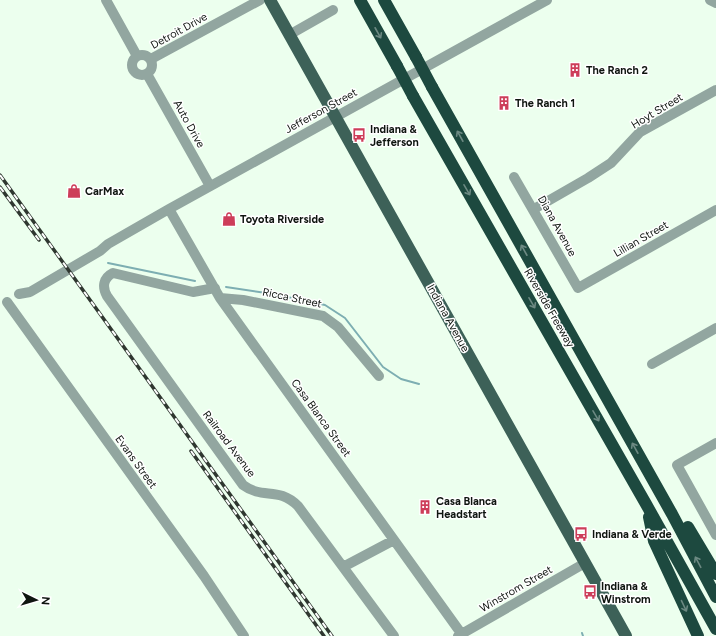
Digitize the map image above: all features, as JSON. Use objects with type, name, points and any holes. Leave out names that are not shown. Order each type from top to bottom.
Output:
[{"type":"highway","name":"Riverside Freeway","points":[[360,0],[716,629]]},
{"type":"highway","name":"Riverside Freeway","points":[[384,0],[672,514],[716,597]]},
{"type":"highway","points":[[646,504],[654,541],[698,636]]},
{"type":"highway","points":[[672,514],[686,525],[716,574]]},
{"type":"main road","name":"Indiana Avenue","points":[[270,0],[334,117],[626,636]]},
{"type":"street","points":[[106,0],[137,56]]},
{"type":"street","name":"Detroit Drive","points":[[151,59],[260,0]]},
{"type":"street","name":"Jefferson Street","points":[[4,304],[28,286],[60,267],[97,247],[108,244],[168,209],[547,0]]},
{"type":"street","points":[[710,0],[716,3]]},
{"type":"street","points":[[289,34],[333,10]]},
{"type":"street","points":[[137,56],[146,56],[151,59],[153,66],[148,74],[138,75],[134,70],[133,61],[137,56]]},
{"type":"street","name":"Auto Drive","points":[[148,74],[210,186]]},
{"type":"street","name":"Hoyt Street","points":[[534,209],[611,163],[640,132],[716,90]]},
{"type":"street","name":"Diana Avenue","points":[[514,177],[534,209],[578,288]]},
{"type":"street","name":"Casa Blanca Street","points":[[168,209],[220,298],[461,635]]},
{"type":"street","name":"Lillian Street","points":[[578,288],[716,210]]},
{"type":"street","name":"Railroad Avenue","points":[[215,288],[193,292],[113,273],[109,275],[103,289],[243,485],[249,490],[258,493],[274,493],[291,499],[298,506],[394,636]]},
{"type":"street","name":"Ricca Street","points":[[220,298],[243,300],[323,316],[338,327],[380,376]]},
{"type":"street","name":"Evans Street","points":[[4,304],[204,576],[244,636]]},
{"type":"street","points":[[652,364],[716,328]]},
{"type":"street","points":[[716,443],[677,465],[716,535]]},
{"type":"street","points":[[343,567],[394,540]]},
{"type":"street","name":"Winstrom Street","points":[[461,635],[585,563]]},
{"type":"waterway","points":[[108,263],[195,281]]},
{"type":"waterway","points":[[226,287],[273,294],[325,305],[345,318],[383,367],[401,379],[419,384]]},
{"type":"railway","points":[[0,175],[332,636]]},
{"type":"railway","points":[[0,187],[39,240]]},
{"type":"railway","points":[[191,451],[324,636]]},
{"type":"place","name":"The Ranch 2","points":[[575,70]]},
{"type":"place","name":"The Ranch 1","points":[[504,103]]},
{"type":"place","name":"Indiana & Jefferson","points":[[359,135]]},
{"type":"place","name":"CarMax","points":[[74,191]]},
{"type":"place","name":"Toyota Riverside","points":[[229,219]]},
{"type":"place","name":"Casa Blanca Headstart","points":[[425,507]]},
{"type":"place","name":"Indiana & Verde","points":[[581,534]]},
{"type":"place","name":"Indiana & Winstrom","points":[[590,592]]}]
